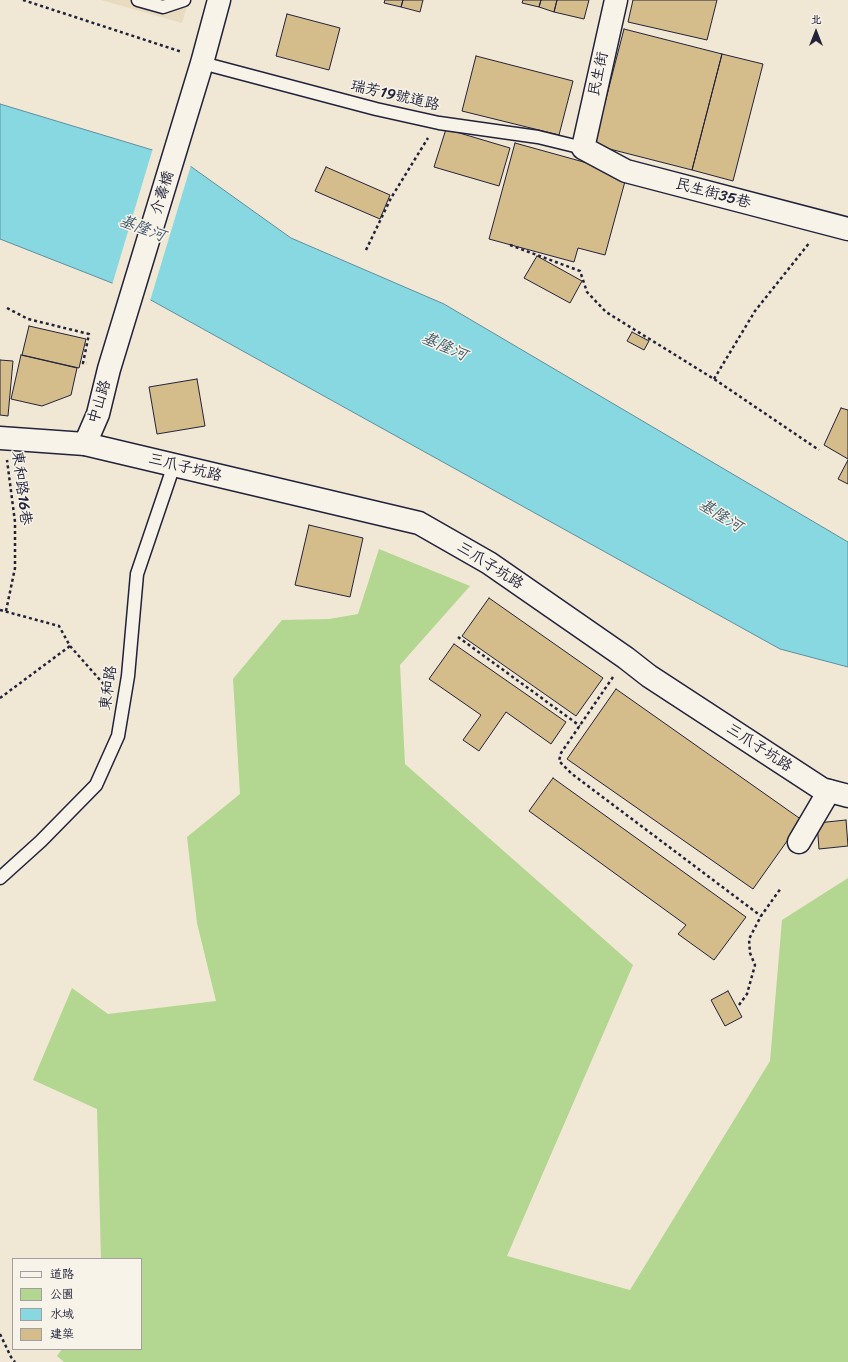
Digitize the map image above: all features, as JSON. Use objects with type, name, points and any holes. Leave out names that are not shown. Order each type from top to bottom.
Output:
[{"type":"street","points":[[202,63],[219,0]]},
{"type":"street","name":"民生街","points":[[583,148],[616,0]]},
{"type":"street","name":"介壽橋","points":[[109,369],[202,63]]},
{"type":"street","name":"民生街35巷","points":[[583,148],[626,171],[848,228]]},
{"type":"street","name":"中山路","points":[[1,438],[85,444],[98,414],[109,369]]},
{"type":"street","name":"三爪子坑路","points":[[85,444],[419,523],[489,563],[626,658],[649,676],[822,789],[839,793]]},
{"type":"street","points":[[799,842],[839,793]]},
{"type":"lane","points":[[138,0],[163,7],[184,0]]},
{"type":"lane","name":"瑞芳19號道路","points":[[202,63],[376,109],[439,123],[538,137],[583,148]]},
{"type":"lane","name":"東和路","points":[[0,878],[41,841],[96,785],[118,736],[128,676],[137,574],[174,465]]},
{"type":"path","points":[[23,0],[187,54],[202,63]]},
{"type":"path","points":[[366,250],[391,198],[439,123]]},
{"type":"path","points":[[714,378],[755,311],[825,223]]},
{"type":"path","points":[[510,245],[580,271],[587,292],[606,312],[714,378],[819,450]]},
{"type":"path","name":"中山路","points":[[7,308],[28,319],[90,334],[83,363],[109,369]]},
{"type":"path","name":"東和路16巷","points":[[1,438],[9,471],[15,522],[15,568],[6,611]]},
{"type":"path","points":[[0,610],[58,626],[70,646],[123,705]]},
{"type":"path","points":[[458,637],[580,726]]},
{"type":"path","points":[[0,698],[70,646]]},
{"type":"path","points":[[626,658],[561,752],[559,761],[572,774],[761,916]]},
{"type":"path","points":[[739,1005],[747,994],[755,965],[750,952],[749,939],[761,916],[781,888]]},
{"type":"path","points":[[0,1334],[15,1362]]},
{"type":"shaded area","points":[[101,0],[189,0],[182,23]]},
{"type":"green space","points":[[379,549],[470,586],[400,665],[405,764],[633,965],[507,1256],[630,1290],[770,1061],[782,920],[848,878],[848,1362],[64,1362],[57,1356],[61,1350],[142,1350],[142,1258],[101,1258],[97,1109],[33,1080],[72,988],[108,1014],[216,1001],[197,923],[187,837],[240,794],[233,679],[282,620],[329,619],[358,614]]},
{"type":"water","name":"基隆河","points":[[0,104],[179,158],[291,238],[444,304],[848,542],[848,667],[780,649],[140,294],[0,239]]},
{"type":"pier","points":[[153,148],[180,157],[191,165],[150,301],[139,295],[112,285]]},
{"type":"building","points":[[385,0],[403,0],[401,7],[384,3]]},
{"type":"building","points":[[403,0],[423,0],[420,12],[401,7]]},
{"type":"building","points":[[523,0],[541,0],[539,7],[522,3]]},
{"type":"building","points":[[541,0],[557,0],[554,12],[539,7]]},
{"type":"building","points":[[557,0],[589,0],[584,19],[554,12]]},
{"type":"building","points":[[633,0],[717,0],[707,40],[628,22]]},
{"type":"building","points":[[287,14],[340,28],[329,70],[276,56]]},
{"type":"building","points":[[624,29],[722,54],[692,170],[594,145]]},
{"type":"building","points":[[722,54],[763,64],[733,181],[692,170]]},
{"type":"building","points":[[476,56],[573,81],[559,135],[462,111]]},
{"type":"building","points":[[446,129],[510,148],[499,186],[434,167]]},
{"type":"building","points":[[515,143],[627,174],[605,255],[578,248],[574,262],[489,239]]},
{"type":"building","points":[[326,167],[390,195],[380,219],[315,191]]},
{"type":"building","points":[[537,256],[582,281],[570,303],[524,278]]},
{"type":"building","points":[[29,326],[86,339],[79,368],[22,355]]},
{"type":"building","points":[[632,332],[649,341],[644,350],[627,341]]},
{"type":"building","points":[[21,355],[77,368],[71,395],[42,406],[11,399]]},
{"type":"building","points":[[0,360],[13,361],[8,416],[0,415]]},
{"type":"building","points":[[197,379],[205,426],[157,434],[149,387]]},
{"type":"building","points":[[841,408],[848,410],[848,459],[824,445]]},
{"type":"building","points":[[848,460],[848,484],[838,479]]},
{"type":"building","points":[[309,525],[363,538],[350,597],[295,585]]},
{"type":"building","points":[[489,598],[603,678],[576,716],[462,636]]},
{"type":"building","points":[[454,644],[566,722],[551,744],[506,712],[479,751],[463,740],[481,715],[429,679]]},
{"type":"building","points":[[616,689],[802,820],[753,889],[567,759]]},
{"type":"building","points":[[553,778],[746,917],[714,960],[678,934],[686,925],[529,811]]},
{"type":"building","points":[[846,820],[848,846],[819,849],[817,823]]},
{"type":"building","points":[[728,991],[742,1017],[725,1026],[711,1000]]}]
